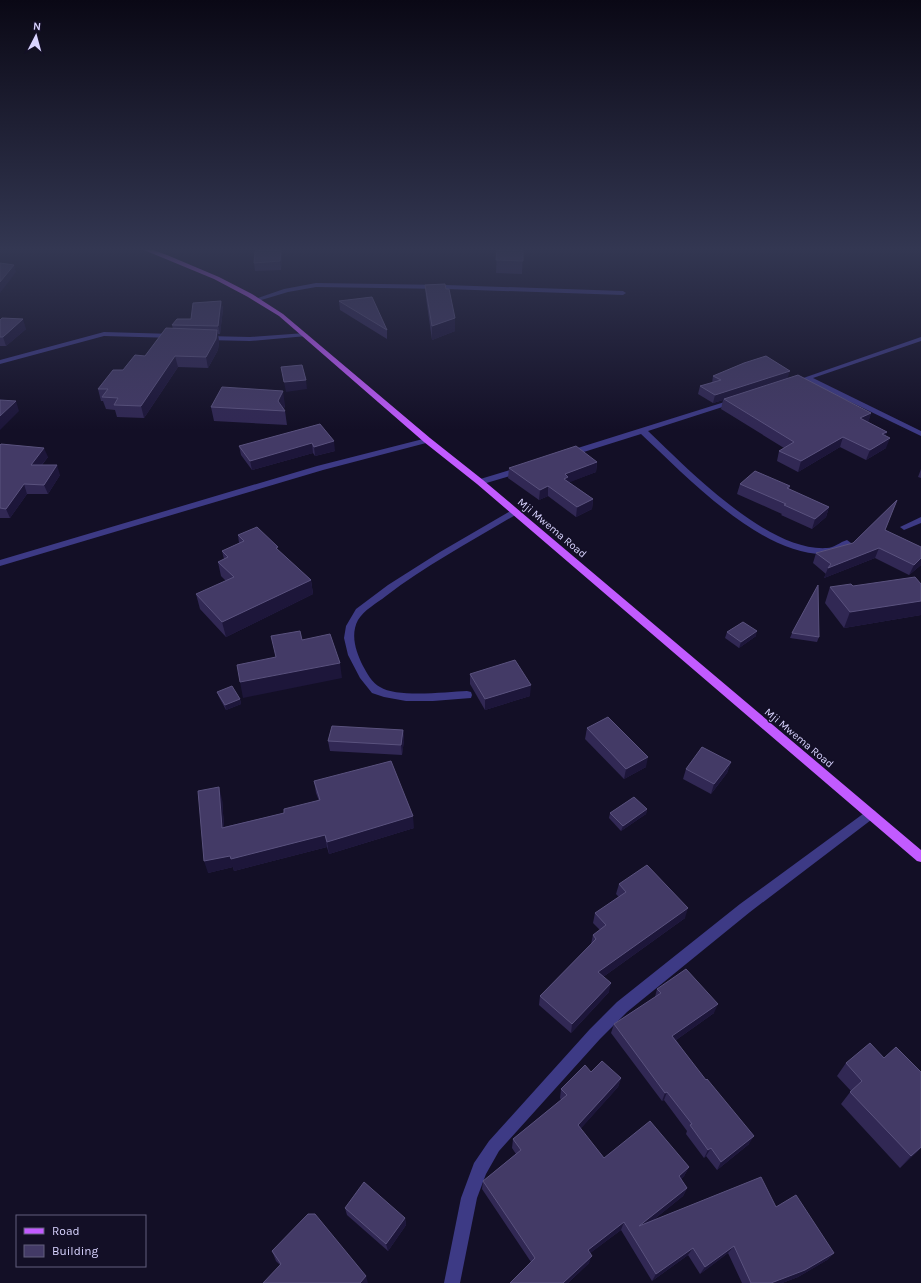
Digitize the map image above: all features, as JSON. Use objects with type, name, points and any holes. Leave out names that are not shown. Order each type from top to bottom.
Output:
[{"type":"main road","name":"Mji Mwema Road","points":[[272,310],[305,335],[427,440],[480,482],[921,857]]},
{"type":"street","points":[[0,362],[104,334],[183,337]]},
{"type":"street","points":[[198,337],[250,339],[305,335]]},
{"type":"street","points":[[784,386],[921,339]]},
{"type":"street","points":[[807,378],[921,434]]},
{"type":"street","points":[[561,456],[740,400]]},
{"type":"street","points":[[642,431],[740,517],[780,541],[810,551],[827,552],[835,550],[847,543]]},
{"type":"street","points":[[0,563],[320,468],[427,440]]},
{"type":"street","points":[[480,482],[525,468]]},
{"type":"street","points":[[467,695],[404,696],[385,694],[376,690],[358,667],[350,648],[348,632],[353,619],[388,590],[514,512]]},
{"type":"street","points":[[904,527],[921,520]]},
{"type":"street","points":[[452,1283],[469,1198],[480,1169],[494,1146],[595,1034],[622,1007],[745,908],[871,814]]},
{"type":"building","points":[[192,310],[220,310],[218,326],[172,325],[177,319],[191,319]]},
{"type":"building","points":[[354,310],[378,310],[387,330]]},
{"type":"building","points":[[429,310],[453,310],[455,318],[432,326]]},
{"type":"building","points":[[2,318],[23,319],[3,337],[0,337],[0,320]]},
{"type":"building","points":[[166,328],[217,330],[216,339],[206,357],[175,356],[141,406],[114,405],[118,398],[102,397],[108,389],[98,389],[113,370],[123,370],[135,355],[145,356]]},
{"type":"building","points":[[766,356],[790,371],[715,395],[700,386],[721,380],[713,376],[744,363]]},
{"type":"building","points":[[302,365],[306,380],[284,382],[281,367]]},
{"type":"building","points":[[798,375],[871,413],[860,418],[887,432],[882,434],[890,438],[870,450],[843,437],[801,461],[779,451],[794,442],[724,399]]},
{"type":"building","points":[[222,387],[283,391],[278,401],[285,411],[211,407]]},
{"type":"building","points":[[0,400],[16,401],[0,416]]},
{"type":"building","points":[[320,424],[334,441],[314,447],[312,443],[250,461],[239,446]]},
{"type":"building","points":[[1,444],[44,448],[31,465],[57,465],[44,485],[24,484],[6,509],[0,508]]},
{"type":"building","points":[[576,446],[597,462],[565,474],[568,477],[564,479],[593,499],[577,507],[548,486],[540,490],[509,468]]},
{"type":"building","points":[[755,471],[790,486],[787,488],[829,507],[815,519],[784,505],[786,504],[740,484]]},
{"type":"building","points":[[897,500],[885,530],[921,547],[921,558],[914,565],[879,548],[828,568],[831,564],[816,553],[853,543]]},
{"type":"building","points":[[257,527],[278,547],[276,548],[311,580],[222,622],[196,594],[234,577],[218,562],[228,557],[222,551],[244,541],[238,535]]},
{"type":"building","points":[[915,577],[921,584],[921,601],[850,612],[830,587],[851,584],[853,586]]},
{"type":"building","points":[[818,585],[819,637],[792,633],[793,631]]},
{"type":"building","points":[[743,622],[757,631],[741,642],[727,632]]},
{"type":"building","points":[[300,631],[302,640],[330,634],[340,663],[240,682],[237,665],[276,657],[271,636]]},
{"type":"building","points":[[515,660],[531,685],[485,699],[470,674]]},
{"type":"building","points":[[232,686],[240,699],[225,705],[217,692]]},
{"type":"building","points":[[608,717],[648,757],[626,769],[587,728]]},
{"type":"building","points":[[332,726],[403,730],[401,745],[328,741]]},
{"type":"building","points":[[702,747],[731,762],[714,784],[686,769]]},
{"type":"building","points":[[391,761],[413,816],[327,842],[325,835],[231,859],[230,856],[204,861],[198,791],[219,787],[222,828],[284,813],[284,809],[320,800],[314,781]]},
{"type":"building","points":[[634,797],[647,809],[623,826],[610,813]]},
{"type":"building","points":[[647,865],[688,908],[598,972],[611,983],[572,1024],[540,996],[596,939],[593,935],[606,925],[595,913],[626,892],[619,884]]},
{"type":"building","points":[[686,969],[718,1004],[672,1036],[706,1080],[707,1079],[754,1136],[721,1162],[711,1148],[708,1150],[690,1125],[692,1124],[667,1092],[665,1093],[614,1024],[661,993],[657,989]]},
{"type":"building","points":[[870,1043],[884,1058],[896,1047],[921,1072],[921,1147],[911,1156],[850,1092],[862,1081],[846,1063]]},
{"type":"building","points":[[602,1061],[621,1078],[578,1125],[604,1158],[650,1121],[689,1167],[679,1176],[687,1188],[639,1226],[761,1177],[776,1207],[796,1195],[834,1253],[805,1270],[771,1283],[751,1283],[734,1246],[705,1267],[693,1248],[656,1274],[624,1222],[588,1250],[592,1256],[563,1283],[510,1283],[535,1258],[483,1181],[521,1150],[513,1139],[567,1095],[561,1089],[585,1065],[591,1072]]},
{"type":"building","points":[[364,1182],[405,1218],[386,1244],[345,1208]]},
{"type":"building","points":[[308,1214],[315,1214],[366,1276],[360,1283],[263,1283],[281,1264],[272,1251]]}]
